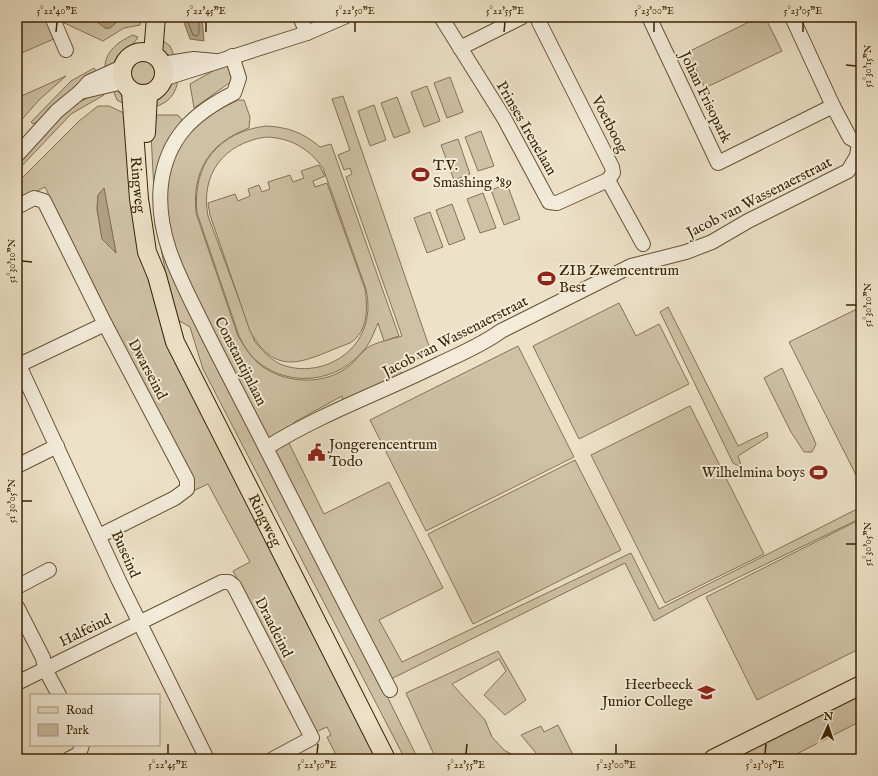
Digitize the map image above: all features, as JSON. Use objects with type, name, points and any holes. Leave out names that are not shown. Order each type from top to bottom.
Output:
[{"type":"main road","points":[[147,17],[154,62],[160,86],[131,83],[130,56],[154,62]]},
{"type":"main road","points":[[154,62],[156,17]]},
{"type":"main road","name":"Ringweg","points":[[131,83],[146,158],[157,276],[175,342],[386,759]]},
{"type":"main road","points":[[712,759],[861,684]]},
{"type":"street","points":[[52,17],[66,50]]},
{"type":"street","points":[[300,17],[307,33]]},
{"type":"street","points":[[154,62],[217,62],[307,33],[344,17]]},
{"type":"street","name":"Prinses Irenelaan","points":[[441,17],[504,118],[549,202],[557,204],[608,180]]},
{"type":"street","points":[[460,48],[522,17]]},
{"type":"street","name":"Voetboog","points":[[540,17],[539,22],[612,167],[613,173],[608,180]]},
{"type":"street","name":"Johan Frisopark","points":[[649,17],[718,163],[833,106]]},
{"type":"street","points":[[792,17],[833,106],[850,138],[860,143]]},
{"type":"street","name":"Constantijnlaan","points":[[232,56],[239,78],[234,93],[214,103],[180,133],[172,146],[165,163],[161,185],[160,209],[163,234],[176,270],[313,544],[390,690]]},
{"type":"street","points":[[17,155],[57,111],[80,92],[88,82],[131,83]]},
{"type":"street","name":"Jacob van Wassenaerstraat","points":[[266,448],[296,429],[405,381],[487,341],[501,331],[631,266],[686,252],[712,242],[748,220],[848,171],[857,156],[860,143]]},
{"type":"street","points":[[608,180],[643,244]]},
{"type":"street","name":"Dwarseind","points":[[17,207],[34,198],[44,201],[105,324],[187,480],[187,489],[175,498],[99,536]]},
{"type":"street","points":[[18,364],[105,324]]},
{"type":"street","name":"Buseind","points":[[18,364],[140,622],[207,759]]},
{"type":"street","points":[[17,466],[57,446]]},
{"type":"street","points":[[17,587],[48,570]]},
{"type":"street","name":"Draadeind","points":[[140,622],[222,582],[229,582],[234,586],[312,738],[273,759]]},
{"type":"street","points":[[17,607],[44,658],[45,669],[58,694]]},
{"type":"street","name":"Halfeind","points":[[17,684],[140,622]]},
{"type":"street","points":[[69,759],[79,754],[82,746]]},
{"type":"green space","points":[[17,17],[46,17],[56,38],[17,55]]},
{"type":"green space","points":[[58,17],[91,17],[106,28],[110,28],[122,17],[142,17],[140,25],[124,28],[103,41],[60,21]]},
{"type":"green space","points":[[759,17],[765,17],[782,51],[705,88],[690,56],[690,51]]},
{"type":"green space","points":[[133,35],[138,37],[132,45],[105,69],[107,57],[113,48],[123,40]]},
{"type":"green space","points":[[162,40],[170,46],[175,58],[161,52]]},
{"type":"green space","points":[[143,60],[153,63],[156,73],[153,83],[143,86],[133,83],[130,73],[133,63]]},
{"type":"green space","points":[[225,64],[231,69],[232,81],[194,108],[190,84]]},
{"type":"green space","points":[[94,68],[97,72],[81,80],[44,118],[33,124],[31,122],[71,81]]},
{"type":"green space","points":[[66,76],[39,100],[17,125],[17,98]]},
{"type":"green space","points":[[450,77],[463,112],[447,118],[434,83]]},
{"type":"green space","points":[[178,78],[176,88],[171,97],[164,103],[154,107],[154,98],[167,84]]},
{"type":"green space","points":[[427,86],[440,121],[424,127],[411,92]]},
{"type":"green space","points":[[112,87],[123,92],[126,105],[117,100]]},
{"type":"green space","points":[[103,90],[104,95],[71,114],[17,171],[17,163],[68,108]]},
{"type":"green space","points":[[343,96],[431,352],[399,368],[403,376],[343,404],[342,396],[293,423],[293,426],[269,442],[174,257],[167,236],[166,181],[183,134],[210,114],[238,100],[244,100],[250,117],[249,128],[235,134],[223,142],[206,160],[200,172],[197,184],[195,198],[196,213],[238,336],[252,357],[267,370],[289,378],[313,380],[335,374],[348,367],[367,348],[379,342],[402,336],[346,177],[352,174],[350,168],[344,170],[338,155],[350,150],[332,99]]},
{"type":"green space","points":[[397,97],[410,132],[394,138],[381,103]]},
{"type":"green space","points":[[374,105],[386,140],[370,146],[358,111]]},
{"type":"green space","points":[[98,106],[109,106],[126,114],[148,272],[382,759],[338,759],[327,737],[331,735],[327,727],[316,732],[233,571],[250,562],[208,484],[195,490],[45,187],[17,201],[17,183],[79,121]],"holes":[[[104,189],[116,253],[102,238],[97,209],[98,195]]]},
{"type":"green space","points":[[150,115],[178,115],[182,120],[174,131],[155,210]]},
{"type":"green space","points":[[266,126],[289,129],[302,134],[320,147],[331,144],[399,336],[384,341],[378,323],[364,350],[353,361],[328,375],[314,378],[286,376],[272,371],[259,363],[250,354],[239,336],[197,213],[199,180],[204,166],[212,154],[222,144],[234,135],[249,129]],"holes":[[[266,137],[283,139],[298,145],[311,155],[323,168],[367,294],[368,310],[366,320],[363,331],[357,342],[349,351],[328,364],[304,369],[292,368],[276,362],[255,342],[208,216],[206,201],[212,174],[218,163],[227,154],[238,146],[251,140]]]},
{"type":"green space","points":[[481,131],[494,166],[478,171],[465,137]]},
{"type":"green space","points":[[458,139],[470,174],[454,180],[441,145]]},
{"type":"green space","points":[[319,165],[325,176],[313,181],[315,187],[327,183],[365,289],[365,319],[360,333],[350,343],[307,359],[295,362],[283,361],[272,356],[261,347],[250,331],[210,215],[208,203],[235,194],[238,201],[250,196],[248,189],[259,185],[262,192],[270,189],[268,182],[290,175],[293,182],[304,178],[301,171]]},
{"type":"green space","points":[[507,184],[520,219],[504,225],[491,190]]},
{"type":"green space","points":[[483,193],[496,228],[480,233],[467,199]]},
{"type":"green space","points":[[452,204],[465,239],[449,245],[436,210]]},
{"type":"green space","points":[[430,212],[443,247],[427,253],[414,218]]},
{"type":"green space","points":[[159,238],[418,759],[405,759],[203,369],[190,327],[178,320],[171,300]]},
{"type":"green space","points":[[619,303],[636,336],[659,324],[689,384],[579,439],[533,346]]},
{"type":"green space","points":[[668,307],[738,446],[767,432],[768,437],[738,456],[742,468],[733,463],[660,312]]},
{"type":"green space","points":[[861,307],[861,485],[789,342]]},
{"type":"green space","points":[[518,346],[574,457],[426,531],[370,420]]},
{"type":"green space","points":[[782,368],[816,444],[812,452],[804,452],[791,432],[764,378]]},
{"type":"green space","points":[[690,406],[764,554],[665,603],[591,455]]},
{"type":"green space","points":[[289,443],[324,514],[389,482],[443,588],[379,620],[402,662],[631,553],[659,609],[855,510],[861,511],[861,527],[857,520],[698,597],[654,621],[625,563],[391,679],[273,451]]},
{"type":"green space","points":[[575,460],[621,550],[473,624],[428,534]]},
{"type":"green space","points":[[855,522],[861,534],[861,648],[757,700],[706,597]]},
{"type":"green space","points":[[498,651],[526,700],[505,715],[484,695],[506,671],[499,659],[452,684],[485,720],[492,737],[504,750],[520,759],[436,759],[406,693]]},
{"type":"green space","points":[[861,690],[861,721],[787,759],[727,759]]},
{"type":"green space","points":[[558,725],[575,759],[541,759],[521,735],[541,726],[544,732]]},
{"type":"water","points":[[91,17],[122,17],[110,28],[105,28]]},
{"type":"water","points":[[182,17],[202,17],[204,41],[190,39]]},
{"type":"water","points":[[104,188],[116,253],[102,239],[97,209],[98,195]]},
{"type":"place","name":"T.V. Smashing '89","points":[[420,174]]},
{"type":"place","name":"ZIB Zwemcentrum Best","points":[[546,279]]},
{"type":"place","name":"Jongerencentrum Todo","points":[[316,453]]},
{"type":"place","name":"Wilhelmina boys","points":[[818,472]]},
{"type":"place","name":"Heerbeeck Junior College","points":[[706,693]]}]
